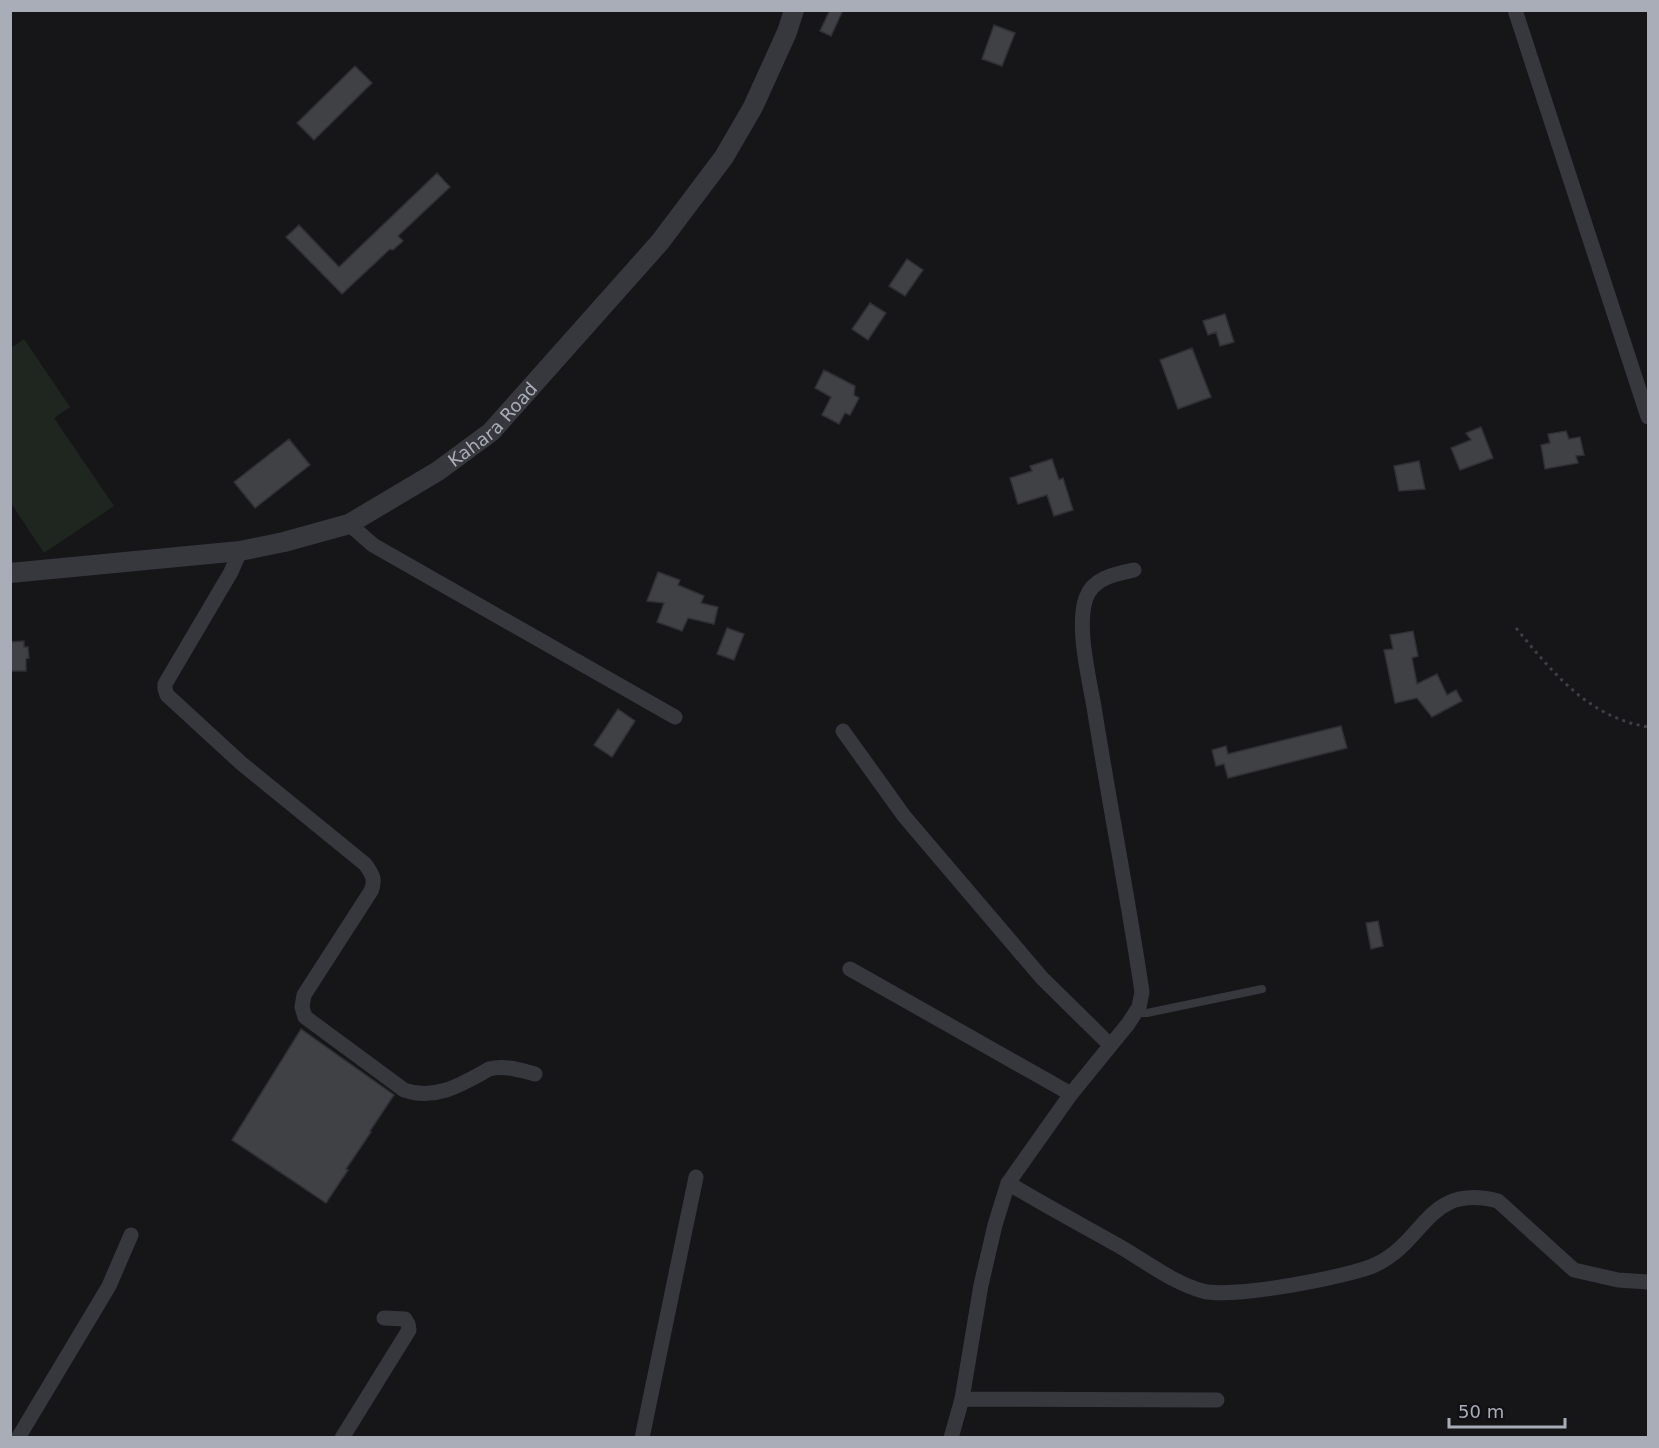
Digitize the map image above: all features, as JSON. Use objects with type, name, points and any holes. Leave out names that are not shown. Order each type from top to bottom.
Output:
[{"type":"street","name":"Kahara Road","points":[[10,573],[240,551],[284,542],[349,524],[438,471],[491,432],[660,242],[724,157],[753,107],[787,32],[794,10]]},
{"type":"street","points":[[1515,10],[1648,417]]},
{"type":"street","points":[[349,524],[373,545],[675,717]]},
{"type":"street","points":[[240,551],[231,572],[165,684],[165,689],[167,695],[241,763],[365,864],[372,874],[374,882],[370,891],[304,995],[302,1007],[305,1017],[404,1090],[415,1094],[430,1095],[446,1092],[497,1067],[509,1067],[535,1074]]},
{"type":"street","points":[[951,1437],[962,1399],[981,1285],[995,1225],[1008,1183],[1071,1094],[1135,1013],[1142,992],[1087,662],[1082,616],[1086,597],[1094,584],[1116,574],[1134,570]]},
{"type":"street","points":[[843,731],[903,816],[1042,978],[1110,1045]]},
{"type":"street","points":[[850,969],[1071,1094]]},
{"type":"street","points":[[642,1437],[696,1177]]},
{"type":"street","points":[[1008,1183],[1171,1276],[1205,1292],[1265,1288],[1350,1273],[1378,1263],[1404,1245],[1436,1209],[1447,1202],[1483,1197],[1498,1201],[1574,1270],[1618,1280],[1648,1282]]},
{"type":"street","points":[[18,1437],[109,1286],[131,1235]]},
{"type":"street","points":[[342,1437],[409,1330],[405,1319],[384,1318]]},
{"type":"street","points":[[962,1399],[1216,1400]]},
{"type":"lane","points":[[1135,1013],[1147,1013],[1262,989]]},
{"type":"path","points":[[1516,628],[1549,667],[1590,705],[1629,724],[1648,727]]},
{"type":"shaded area","points":[[24,339],[70,407],[54,418],[114,506],[44,553],[11,503],[11,348]]},
{"type":"building","points":[[830,10],[843,10],[831,36],[820,31]]},
{"type":"building","points":[[994,25],[1015,33],[1002,66],[982,59]]},
{"type":"building","points":[[355,66],[372,83],[314,140],[297,123]]},
{"type":"building","points":[[437,173],[450,187],[398,236],[403,241],[393,250],[390,249],[342,294],[286,237],[299,225],[339,267]]},
{"type":"building","points":[[907,259],[923,270],[905,296],[889,286]]},
{"type":"building","points":[[870,303],[886,313],[868,340],[852,329]]},
{"type":"building","points":[[1225,314],[1234,342],[1220,346],[1216,332],[1208,335],[1203,321]]},
{"type":"building","points":[[1192,348],[1211,397],[1178,409],[1160,360]]},
{"type":"building","points":[[824,370],[855,386],[854,395],[859,398],[850,415],[845,413],[839,424],[822,415],[831,397],[815,388]]},
{"type":"building","points":[[1481,427],[1493,458],[1460,470],[1451,448],[1471,440],[1466,433]]},
{"type":"building","points":[[1566,431],[1569,439],[1580,437],[1584,455],[1576,456],[1578,463],[1545,469],[1541,445],[1550,443],[1548,434]]},
{"type":"building","points":[[289,439],[310,465],[255,508],[234,482]]},
{"type":"building","points":[[1052,459],[1059,480],[1063,478],[1073,510],[1054,516],[1047,495],[1018,504],[1010,478],[1032,471],[1030,466]]},
{"type":"building","points":[[1419,461],[1425,489],[1399,491],[1394,466]]},
{"type":"building","points":[[658,572],[680,580],[678,585],[704,596],[701,603],[718,607],[714,624],[688,618],[682,631],[657,622],[664,603],[647,601]]},
{"type":"building","points":[[727,628],[744,634],[734,660],[717,654]]},
{"type":"building","points":[[1413,631],[1418,656],[1412,658],[1417,684],[1437,674],[1447,695],[1456,690],[1462,701],[1432,717],[1417,698],[1395,703],[1384,650],[1393,649],[1390,635]]},
{"type":"building","points":[[24,641],[24,647],[28,647],[29,658],[26,659],[26,671],[10,671],[10,642]]},
{"type":"building","points":[[618,709],[635,721],[612,757],[594,745]]},
{"type":"building","points":[[1341,726],[1347,748],[1228,778],[1224,764],[1216,766],[1212,750],[1226,746],[1228,754]]},
{"type":"building","points":[[1378,921],[1383,946],[1371,949],[1366,923]]},
{"type":"building","points":[[301,1029],[394,1095],[326,1203],[232,1140]]}]
